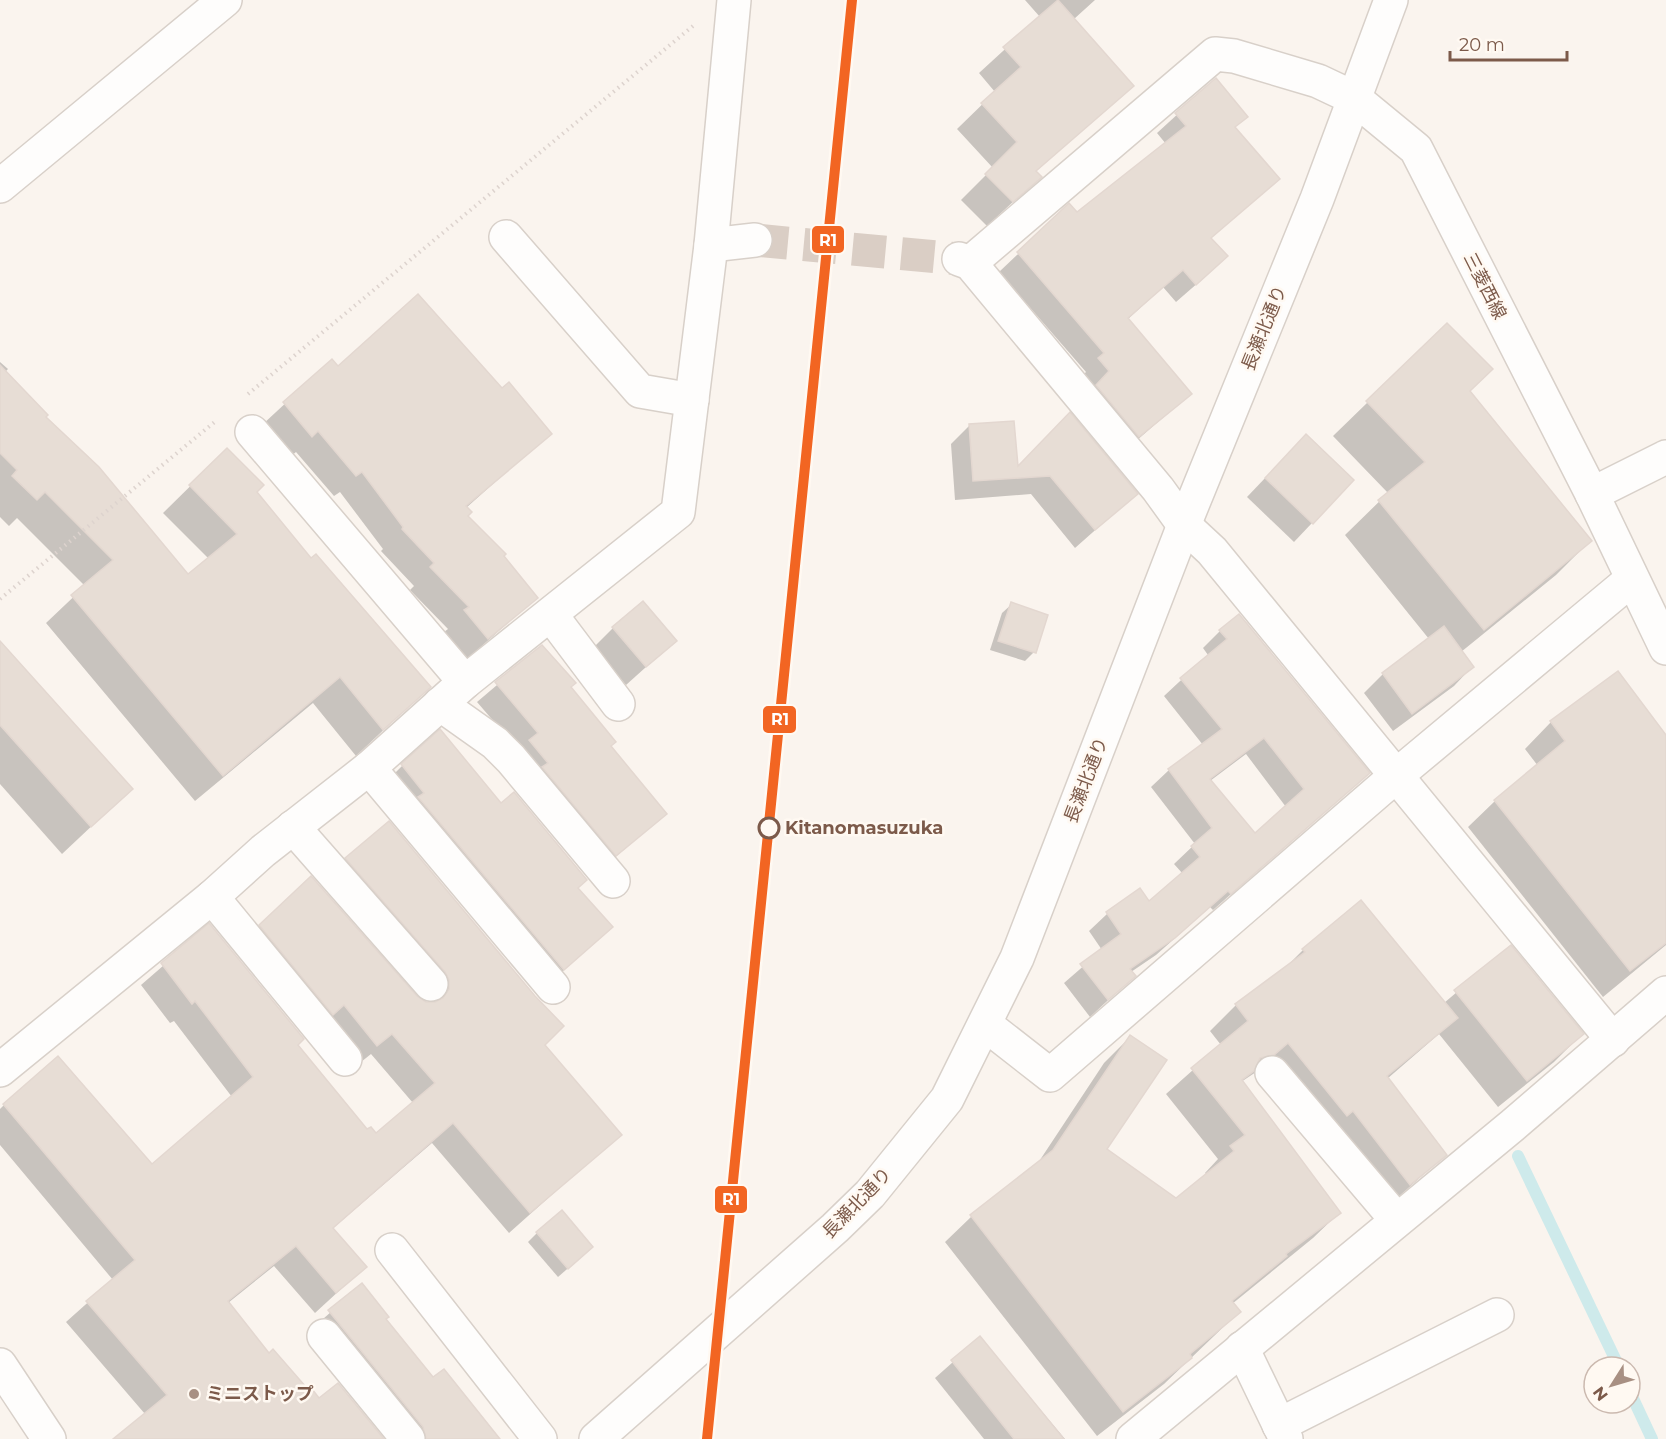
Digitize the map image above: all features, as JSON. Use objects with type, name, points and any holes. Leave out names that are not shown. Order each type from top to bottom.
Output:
[{"type":"street","points":[[0,186],[225,0]]},
{"type":"street","points":[[0,1070],[212,897],[293,827],[369,768],[465,682],[678,512],[711,245],[734,0]]},
{"type":"street","name":"長瀬北通り","points":[[596,1439],[835,1228],[870,1194],[947,1099],[986,1025],[1028,931],[1184,525],[1317,199],[1391,0]]},
{"type":"street","name":"三菱西線","points":[[1184,525],[1158,489],[964,261],[1215,54],[1234,56],[1318,81],[1354,98],[1416,150],[1592,494],[1666,648]]},
{"type":"street","points":[[506,237],[640,391],[692,400]]},
{"type":"street","points":[[711,245],[755,240]]},
{"type":"street","points":[[252,432],[465,682]]},
{"type":"street","points":[[1592,494],[1666,457]]},
{"type":"street","points":[[1184,525],[1212,552],[1613,1040]]},
{"type":"street","points":[[986,1025],[1050,1075],[1397,775],[1632,579]]},
{"type":"street","points":[[551,615],[618,704]]},
{"type":"street","points":[[440,704],[495,743],[511,759],[613,881]]},
{"type":"street","points":[[369,768],[553,987]]},
{"type":"street","points":[[293,827],[431,984]]},
{"type":"street","points":[[212,897],[345,1059]]},
{"type":"street","points":[[1133,1439],[1613,1040],[1666,993]]},
{"type":"street","points":[[1272,1073],[1396,1219]]},
{"type":"street","points":[[392,1250],[540,1439]]},
{"type":"street","points":[[1242,1347],[1282,1432],[1497,1315]]},
{"type":"street","points":[[324,1336],[408,1439]]},
{"type":"street","points":[[0,1365],[49,1439]]},
{"type":"path","points":[[238,402],[697,23]]},
{"type":"path","points":[[0,599],[220,417]]},
{"type":"building","points":[[1058,0],[1134,86],[1036,171],[1042,177],[1013,202],[985,174],[1017,142],[981,103],[1021,67],[1003,47]]},
{"type":"building","points":[[1216,78],[1248,117],[1235,127],[1280,179],[1211,238],[1228,256],[1196,285],[1183,270],[1128,318],[1192,394],[1139,437],[1096,385],[1109,371],[1098,358],[1104,353],[1017,252],[1069,203],[1077,212],[1186,126],[1175,113]]},
{"type":"building","points":[[418,294],[502,388],[509,382],[552,434],[466,506],[472,512],[468,516],[506,554],[504,556],[538,598],[488,639],[464,610],[469,607],[430,567],[434,563],[402,529],[403,527],[362,472],[356,476],[318,431],[312,437],[283,402],[332,359],[338,366]]},
{"type":"building","points":[[1447,323],[1493,369],[1470,391],[1592,541],[1484,630],[1378,500],[1425,462],[1366,401]]},
{"type":"building","points":[[0,365],[48,415],[46,417],[99,467],[188,574],[237,534],[189,485],[227,448],[264,485],[257,492],[311,558],[316,554],[431,687],[383,730],[340,677],[223,776],[71,595],[113,560],[45,492],[37,500],[12,476],[17,470],[0,453]]},
{"type":"building","points":[[1070,412],[1138,494],[1095,530],[1050,476],[973,481],[969,424],[1014,421],[1018,466]]},
{"type":"building","points":[[1306,434],[1354,480],[1313,524],[1265,478]]},
{"type":"building","points":[[643,601],[677,641],[646,667],[612,627]]},
{"type":"building","points":[[1011,602],[1048,615],[1036,653],[998,641]]},
{"type":"building","points":[[1239,614],[1370,773],[1231,894],[1228,891],[1175,938],[1130,969],[1136,976],[1108,1000],[1080,964],[1121,934],[1106,912],[1140,888],[1149,901],[1200,857],[1191,846],[1212,828],[1168,769],[1222,729],[1180,678],[1227,639],[1219,630]],"holes":[[[1264,738],[1304,789],[1255,833],[1210,779]]]},
{"type":"building","points":[[1444,626],[1474,667],[1412,714],[1382,673]]},
{"type":"building","points":[[0,641],[133,789],[91,827],[0,725]]},
{"type":"building","points":[[542,645],[576,683],[571,687],[616,742],[611,746],[667,814],[616,856],[542,767],[548,763],[529,740],[538,733],[495,682]]},
{"type":"building","points":[[1618,671],[1666,735],[1666,943],[1630,971],[1494,800],[1565,741],[1550,721]]},
{"type":"building","points":[[440,729],[501,803],[514,792],[587,880],[578,888],[613,927],[564,970],[418,797],[424,793],[401,764]]},
{"type":"building","points":[[389,821],[535,996],[564,1026],[545,1045],[622,1135],[530,1213],[453,1123],[333,1228],[367,1267],[336,1293],[296,1246],[228,1301],[269,1353],[273,1349],[306,1387],[309,1385],[319,1398],[338,1383],[384,1439],[113,1439],[167,1395],[86,1301],[135,1260],[3,1104],[58,1056],[152,1164],[253,1077],[195,1001],[192,1004],[161,963],[209,923],[304,1039],[298,1045],[367,1129],[371,1127],[376,1133],[435,1083],[392,1034],[377,1046],[344,1005],[333,1015],[259,925],[311,876],[417,996],[426,1002],[435,1002],[443,998],[449,989],[449,980],[445,972],[345,858]]},
{"type":"building","points":[[1361,900],[1458,1018],[1387,1076],[1447,1155],[1410,1185],[1353,1111],[1347,1116],[1288,1043],[1274,1055],[1260,1058],[1254,1071],[1242,1080],[1341,1213],[1286,1254],[1287,1256],[1232,1301],[1241,1312],[1190,1354],[1192,1358],[1123,1412],[970,1215],[1053,1150],[1130,1035],[1167,1060],[1107,1149],[1176,1198],[1234,1151],[1230,1146],[1245,1135],[1191,1068],[1248,1021],[1235,1004],[1305,952],[1302,949]]},
{"type":"building","points":[[1511,945],[1584,1034],[1527,1081],[1454,990]]},
{"type":"building","points":[[562,1210],[593,1247],[568,1269],[536,1232]]},
{"type":"building","points":[[362,1283],[389,1317],[386,1319],[433,1377],[444,1369],[500,1439],[426,1439],[423,1427],[328,1310]]},
{"type":"building","points":[[980,1336],[1064,1439],[1014,1439],[951,1360]]},
{"type":"waterway","points":[[1518,1156],[1613,1355]]},
{"type":"waterway","points":[[1641,1415],[1652,1439]]},
{"type":"tunnel","points":[[755,240],[959,259]]},
{"type":"transit line","name":"R1","points":[[707,1439],[852,0]]},
{"type":"place","name":"Kitanomasuzuka","points":[[769,828]]},
{"type":"place","name":"ミニストップ","points":[[194,1394]]}]
